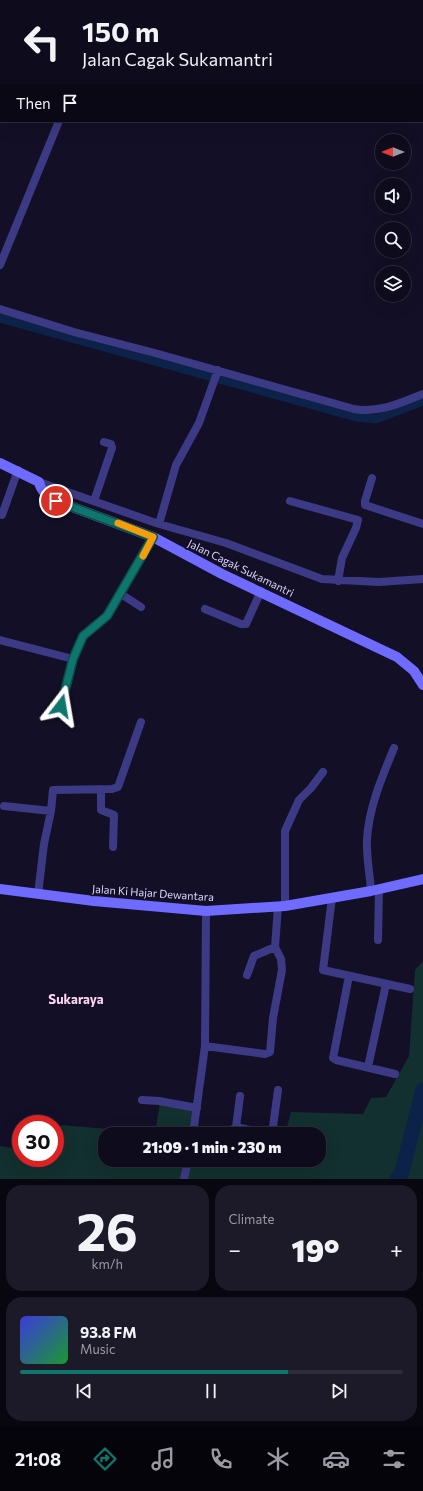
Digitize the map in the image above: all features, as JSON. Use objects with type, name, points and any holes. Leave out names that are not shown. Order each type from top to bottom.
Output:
[{"type":"street","points":[[0,266],[59,122]]},
{"type":"street","points":[[0,309],[216,375],[354,409],[367,411],[391,407],[423,394]]},
{"type":"street","points":[[159,524],[176,465],[199,423],[216,375]]},
{"type":"street","points":[[94,501],[112,448],[111,444],[104,442]]},
{"type":"street","name":"Jalan Cagak Sukamantri","points":[[0,463],[18,470],[39,482],[44,493],[56,501],[153,537],[222,574],[261,591],[397,657],[407,664],[422,679]]},
{"type":"street","points":[[2,515],[18,470]]},
{"type":"street","points":[[372,478],[365,505],[423,524]]},
{"type":"street","points":[[39,482],[159,524],[226,543],[313,577],[338,581],[378,582],[423,579]]},
{"type":"street","points":[[290,501],[358,520],[356,528],[342,558],[338,581]]},
{"type":"street","points":[[61,706],[73,659],[83,636],[107,616],[153,537]]},
{"type":"street","points":[[205,609],[241,624],[246,624],[261,591]]},
{"type":"street","points":[[121,594],[141,607]]},
{"type":"street","points":[[0,640],[73,659]]},
{"type":"street","points":[[38,894],[53,790],[101,790],[112,789],[118,786],[141,722]]},
{"type":"street","points":[[378,940],[375,890],[367,841],[368,828],[376,793],[394,748]]},
{"type":"street","points":[[205,1046],[265,1054],[270,1052],[273,1018],[282,970],[281,959],[274,947],[282,906],[285,830],[299,800],[311,788],[323,772]]},
{"type":"street","points":[[101,790],[101,810],[114,815],[113,847]]},
{"type":"street","points":[[4,806],[51,810]]},
{"type":"street","name":"Jalan Ki Hajar Dewantara","points":[[0,889],[206,912],[282,906],[375,890],[423,879]]},
{"type":"street","points":[[332,898],[322,966],[326,971],[410,989]]},
{"type":"street","points":[[194,1127],[198,1108],[205,1046],[206,912]]},
{"type":"street","points":[[247,975],[254,956],[274,947]]},
{"type":"street","points":[[349,976],[333,1058],[395,1074]]},
{"type":"street","points":[[368,1067],[386,984]]},
{"type":"street","points":[[273,1127],[278,1090]]},
{"type":"street","points":[[236,1127],[240,1096]]},
{"type":"street","points":[[142,1100],[159,1101],[198,1108]]},
{"type":"street","points":[[184,1179],[187,1167]]},
{"type":"green space","points":[[423,961],[423,1179],[0,1179],[0,1146],[12,1148],[12,1167],[64,1167],[64,1125],[98,1128],[98,1167],[326,1167],[326,1127],[287,1127],[291,1112],[363,1114],[371,1098],[386,1097],[409,1056],[415,970]]},
{"type":"green space","points":[[160,1102],[194,1108],[192,1126],[204,1127],[156,1127]]},
{"type":"waterway","points":[[0,318],[356,417],[376,419],[423,401]]},
{"type":"waterway","points":[[397,1179],[401,1175],[423,1090]]},
{"type":"slow traffic","points":[[118,523],[153,537],[143,556]]},
{"type":"district","name":"Sukaraya","points":[[76,999]]},
{"type":"route","points":[[56,501],[111,520],[153,537],[107,616],[101,623],[83,636],[73,659],[61,706]]}]
